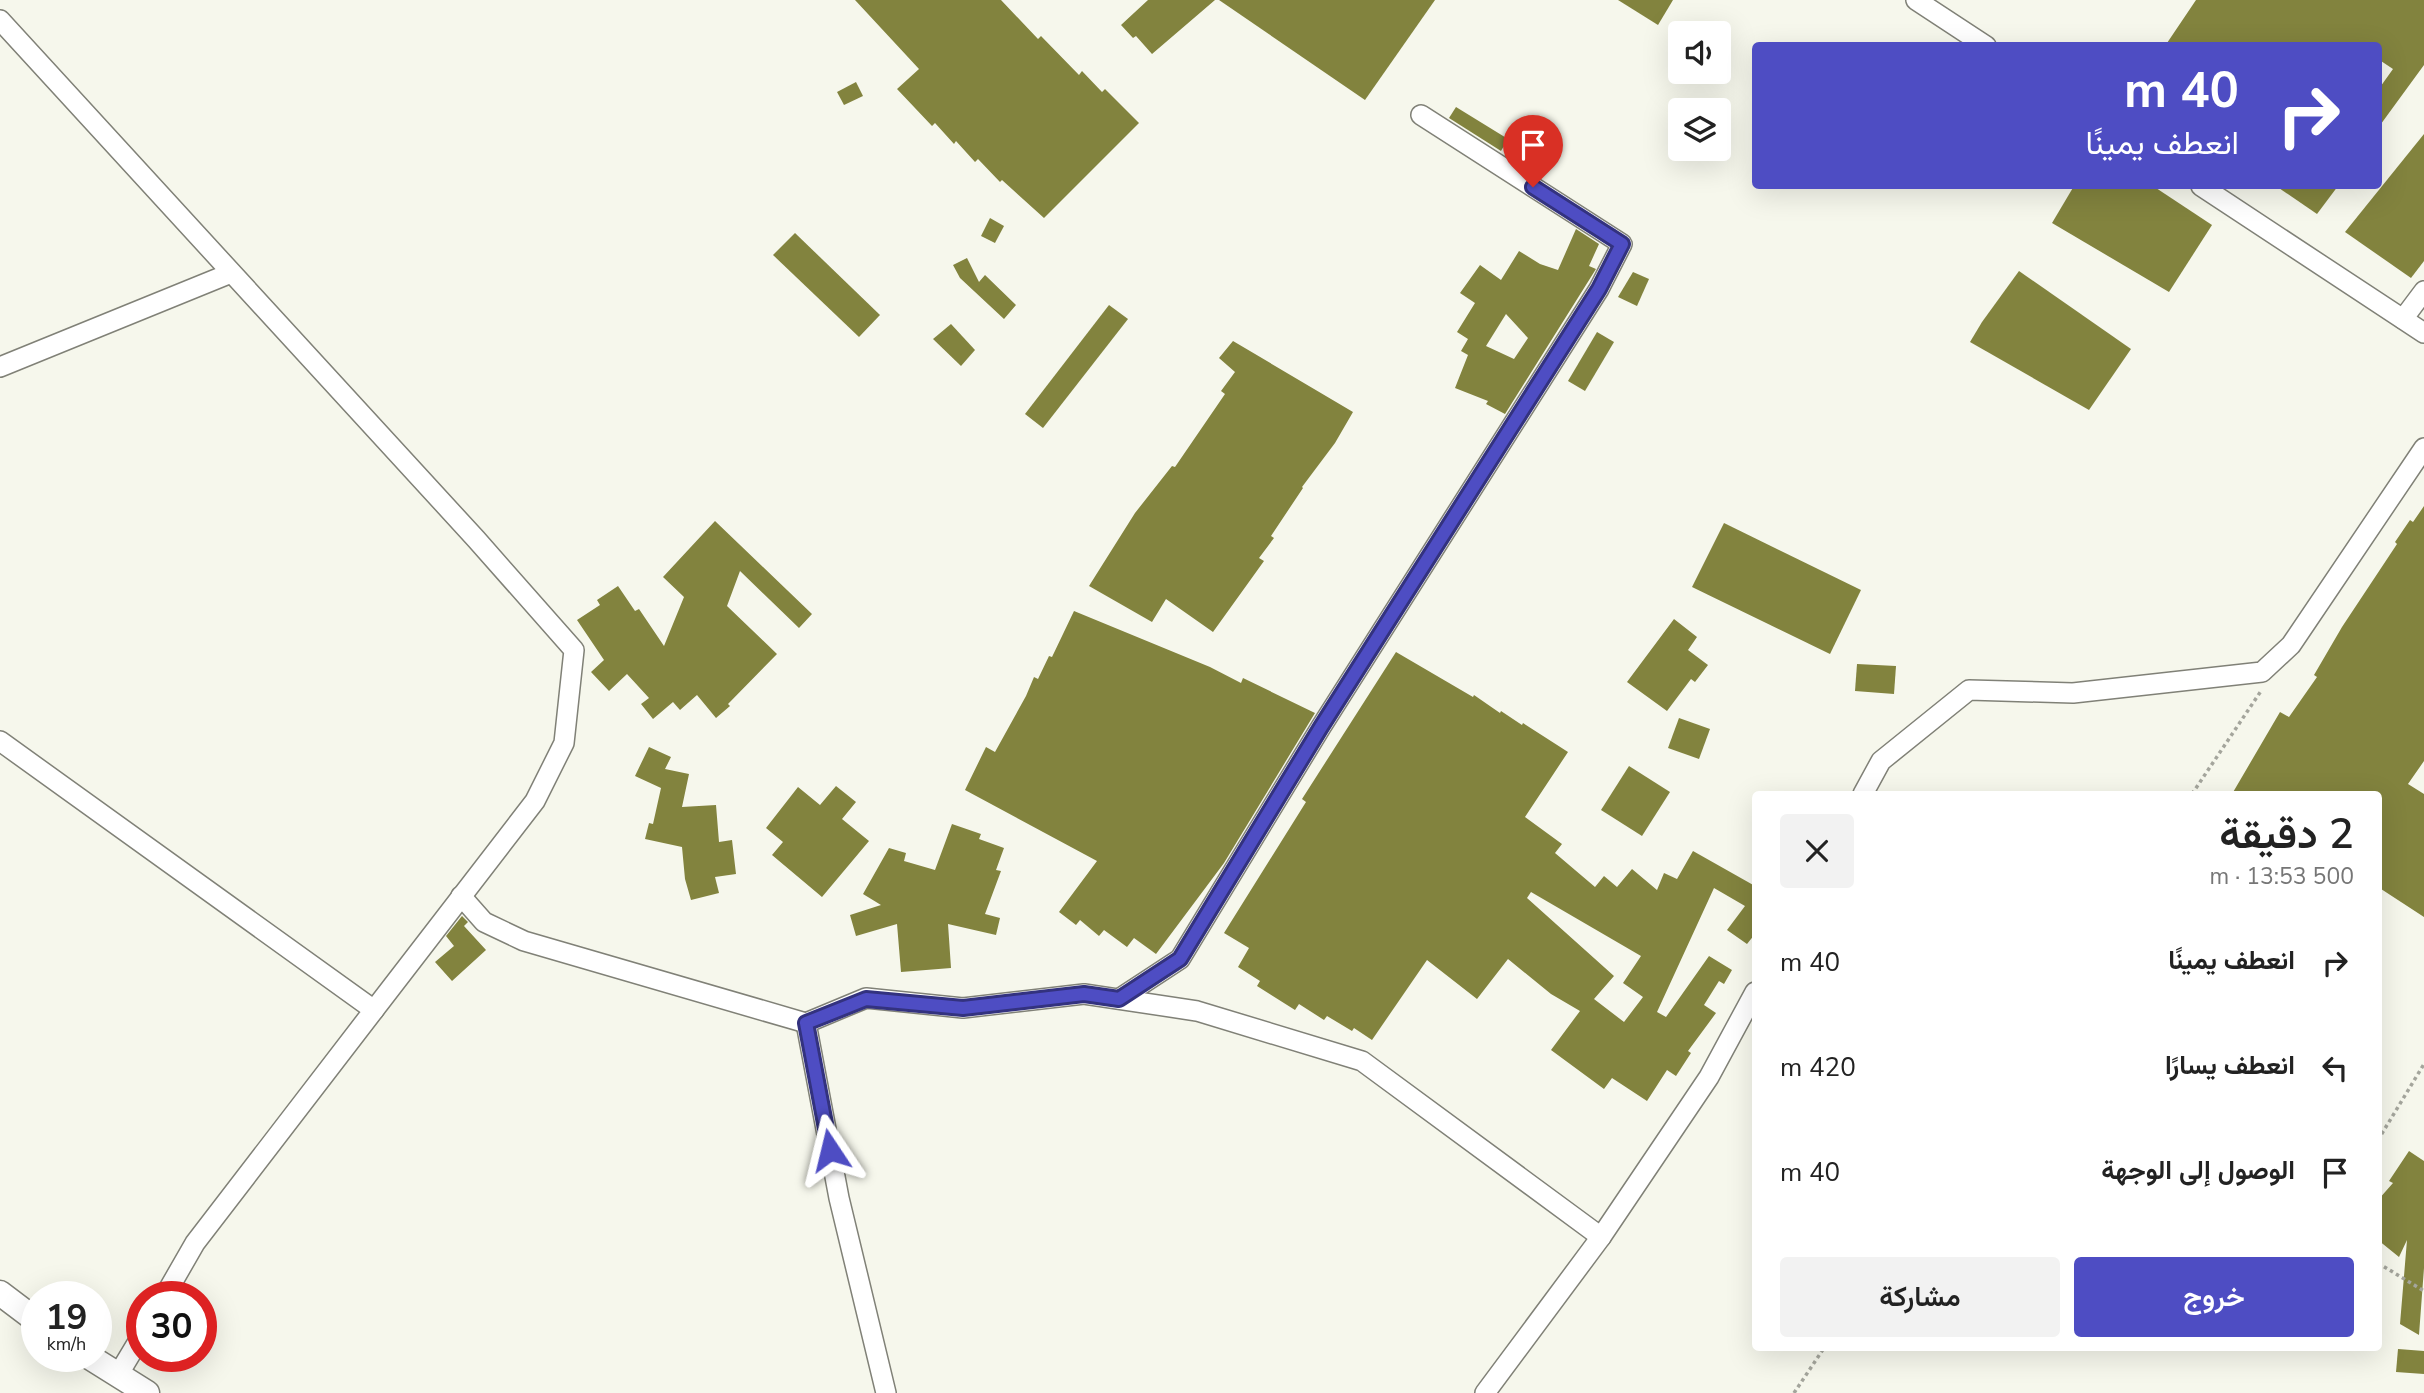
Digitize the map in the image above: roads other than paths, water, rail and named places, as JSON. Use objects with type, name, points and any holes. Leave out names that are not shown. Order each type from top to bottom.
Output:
[{"type":"main road","points":[[0,1293],[21,1309]]},
{"type":"main road","points":[[112,1372],[147,1393]]},
{"type":"street","points":[[1931,4],[1981,42]]},
{"type":"street","points":[[0,20],[476,539],[574,650],[564,743],[534,801],[195,1243],[173,1281]]},
{"type":"street","points":[[1119,999],[1180,959],[1321,727],[1599,289],[1622,244],[1421,115]]},
{"type":"street","points":[[2206,189],[2424,333]]},
{"type":"street","points":[[0,367],[231,273]]},
{"type":"street","points":[[2403,319],[2424,291]]},
{"type":"street","points":[[1865,791],[1881,761],[1969,690],[2073,693],[2262,672],[2291,645],[2424,448]]},
{"type":"street","points":[[0,741],[374,1010]]},
{"type":"street","points":[[461,897],[484,922],[524,941],[806,1023],[866,999],[963,1008],[1084,994],[1197,1012],[1363,1061],[1601,1237]]},
{"type":"street","points":[[1485,1393],[1601,1237],[1709,1077],[1752,998]]},
{"type":"street","points":[[806,1023],[839,1198],[886,1393]]},
{"type":"street","points":[[118,1376],[126,1362]]}]
